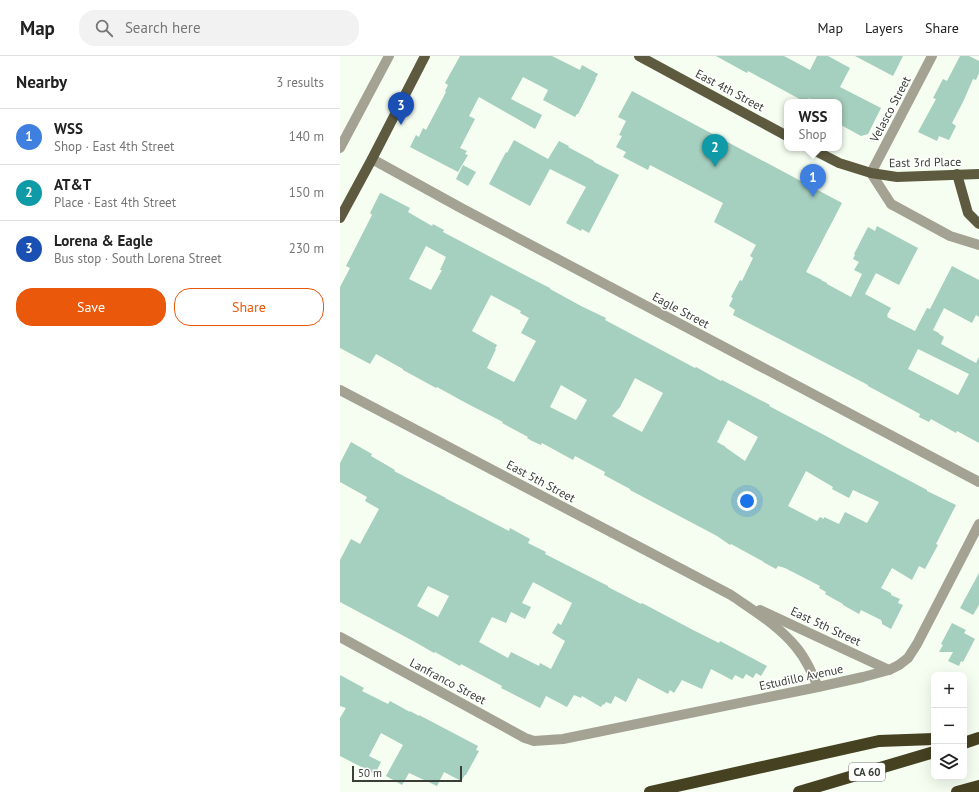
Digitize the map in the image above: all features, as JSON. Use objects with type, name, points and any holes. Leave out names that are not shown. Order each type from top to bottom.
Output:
[{"type":"highway","points":[[967,738],[979,738]]},
{"type":"highway","points":[[967,742],[979,738]]},
{"type":"highway","points":[[650,792],[879,741],[931,739]]},
{"type":"highway","name":"CA 60","points":[[799,792],[931,753]]},
{"type":"highway","points":[[957,792],[979,786]]},
{"type":"main road","points":[[340,218],[425,56]]},
{"type":"main road","name":"East 4th Street","points":[[639,56],[784,134]]},
{"type":"main road","points":[[816,151],[839,163],[871,173]]},
{"type":"main road","name":"East 3rd Place","points":[[871,173],[897,177],[979,174]]},
{"type":"main road","points":[[957,174],[968,212],[979,224]]},
{"type":"street","points":[[340,148],[389,56]]},
{"type":"street","name":"Velasco Street","points":[[871,173],[932,56]]},
{"type":"street","name":"Eagle Street","points":[[372,159],[461,208],[979,482]]},
{"type":"street","points":[[871,173],[891,204],[950,236],[979,245]]},
{"type":"street","name":"East 5th Street","points":[[340,390],[731,596],[889,670]]},
{"type":"street","name":"Estudillo Avenue","points":[[546,741],[563,740],[818,687],[889,670],[899,665],[908,658],[917,644],[979,524]]},
{"type":"street","name":"East 5th Street","points":[[731,596],[767,620],[784,634],[797,648],[809,667],[818,687]]},
{"type":"street","name":"Lanfranco Street","points":[[340,638],[525,738],[534,741],[546,741]]},
{"type":"building","points":[[460,56],[552,56],[580,70],[582,65],[598,74],[578,114],[575,117],[543,100],[548,90],[523,77],[511,99],[542,115],[535,129],[479,97],[469,116],[475,119],[460,148],[467,151],[465,154],[468,155],[458,172],[410,147],[416,135],[419,137],[423,128],[426,130],[446,92],[445,91],[448,85],[445,83]]},
{"type":"building","points":[[716,56],[784,56],[810,70],[817,56],[828,56],[850,68],[840,87],[881,108],[868,134],[861,136],[842,126],[842,99],[799,99],[748,71],[747,73]]},
{"type":"building","points":[[855,56],[903,56],[893,76]]},
{"type":"building","points":[[960,56],[969,56],[979,61],[979,73],[976,80],[973,79],[952,123],[956,126],[949,140],[939,136],[937,141],[918,132],[936,99],[933,98],[943,79],[947,81]]},
{"type":"building","points":[[632,91],[842,203],[806,272],[851,297],[862,274],[854,270],[859,262],[853,259],[854,254],[868,227],[875,231],[877,226],[918,248],[899,285],[876,273],[865,294],[891,308],[887,317],[915,331],[927,308],[930,309],[952,266],[979,280],[979,317],[976,315],[972,323],[944,308],[933,330],[944,337],[941,344],[976,363],[979,357],[979,443],[957,431],[956,433],[931,419],[929,422],[919,417],[920,414],[868,385],[733,315],[735,310],[729,306],[733,298],[731,297],[740,280],[742,281],[753,258],[750,256],[756,245],[714,222],[723,203],[650,165],[648,170],[623,157],[626,152],[616,147],[622,136],[619,135],[626,121],[618,117]],"holes":[[[918,349],[969,374],[958,395],[908,369]]]},
{"type":"building","points":[[514,140],[548,159],[559,141],[619,175],[589,233],[582,229],[581,231],[566,223],[586,187],[550,169],[530,206],[489,184]]},
{"type":"building","points":[[463,165],[476,172],[468,186],[456,179]]},
{"type":"building","points":[[380,193],[383,194],[410,208],[408,212],[432,226],[433,224],[444,230],[443,232],[606,318],[605,320],[695,368],[696,367],[770,405],[769,406],[956,505],[936,544],[938,545],[925,569],[919,566],[912,580],[892,568],[881,588],[900,599],[898,603],[903,605],[891,629],[882,624],[881,620],[861,610],[859,614],[843,605],[825,594],[826,592],[819,588],[820,586],[785,568],[778,566],[776,569],[731,544],[730,545],[717,536],[604,475],[605,472],[575,456],[573,460],[542,443],[541,445],[532,441],[527,438],[528,437],[502,423],[503,422],[437,387],[436,388],[376,354],[370,364],[340,348],[340,287],[350,268],[346,266],[372,215],[370,213]],"holes":[[[426,246],[446,257],[440,270],[442,270],[431,290],[409,279]],[[491,295],[521,311],[520,313],[529,318],[521,333],[536,341],[514,382],[487,368],[497,345],[472,331]],[[635,378],[663,393],[642,432],[612,416],[620,407]],[[561,385],[587,400],[576,420],[550,407]],[[728,420],[758,437],[745,461],[717,442]],[[806,471],[833,487],[832,489],[849,498],[853,490],[879,502],[867,523],[845,512],[839,524],[824,517],[824,519],[820,517],[817,521],[788,506]]]},
{"type":"building","points":[[351,442],[372,454],[371,456],[395,470],[394,471],[509,531],[510,528],[530,539],[528,543],[546,552],[545,554],[641,604],[642,603],[719,643],[720,641],[767,666],[761,676],[756,673],[753,678],[746,674],[743,679],[735,675],[732,680],[711,669],[702,689],[682,680],[674,693],[670,690],[668,694],[638,678],[626,702],[615,696],[611,704],[606,702],[601,707],[582,696],[581,698],[574,695],[567,707],[546,696],[540,708],[501,688],[502,686],[461,664],[460,666],[435,652],[434,653],[340,602],[340,560],[351,539],[360,544],[379,509],[365,501],[367,497],[340,482],[340,463]],"holes":[[[533,582],[572,603],[561,625],[558,623],[552,633],[565,641],[551,669],[540,663],[539,666],[511,652],[508,658],[479,642],[492,617],[506,623],[511,612],[525,619],[531,607],[522,603]],[[428,586],[449,596],[438,617],[417,606]]]},
{"type":"building","points":[[979,573],[979,605],[973,615],[960,608]]},
{"type":"building","points":[[952,623],[966,630],[964,633],[975,639],[963,662],[961,661],[959,666],[948,661],[953,652],[939,652],[943,645],[941,644]]},
{"type":"building","points":[[340,675],[364,688],[362,691],[388,704],[390,701],[478,746],[476,750],[479,751],[466,775],[461,781],[444,772],[437,786],[409,773],[402,785],[386,776],[403,745],[381,733],[369,756],[381,762],[375,774],[340,756],[340,718],[346,708],[340,706]]},
{"type":"place","name":"Lorena & Eagle","points":[[401,125]]},
{"type":"place","name":"AT&T","points":[[715,167]]},
{"type":"place","name":"WSS","points":[[813,197]]}]
